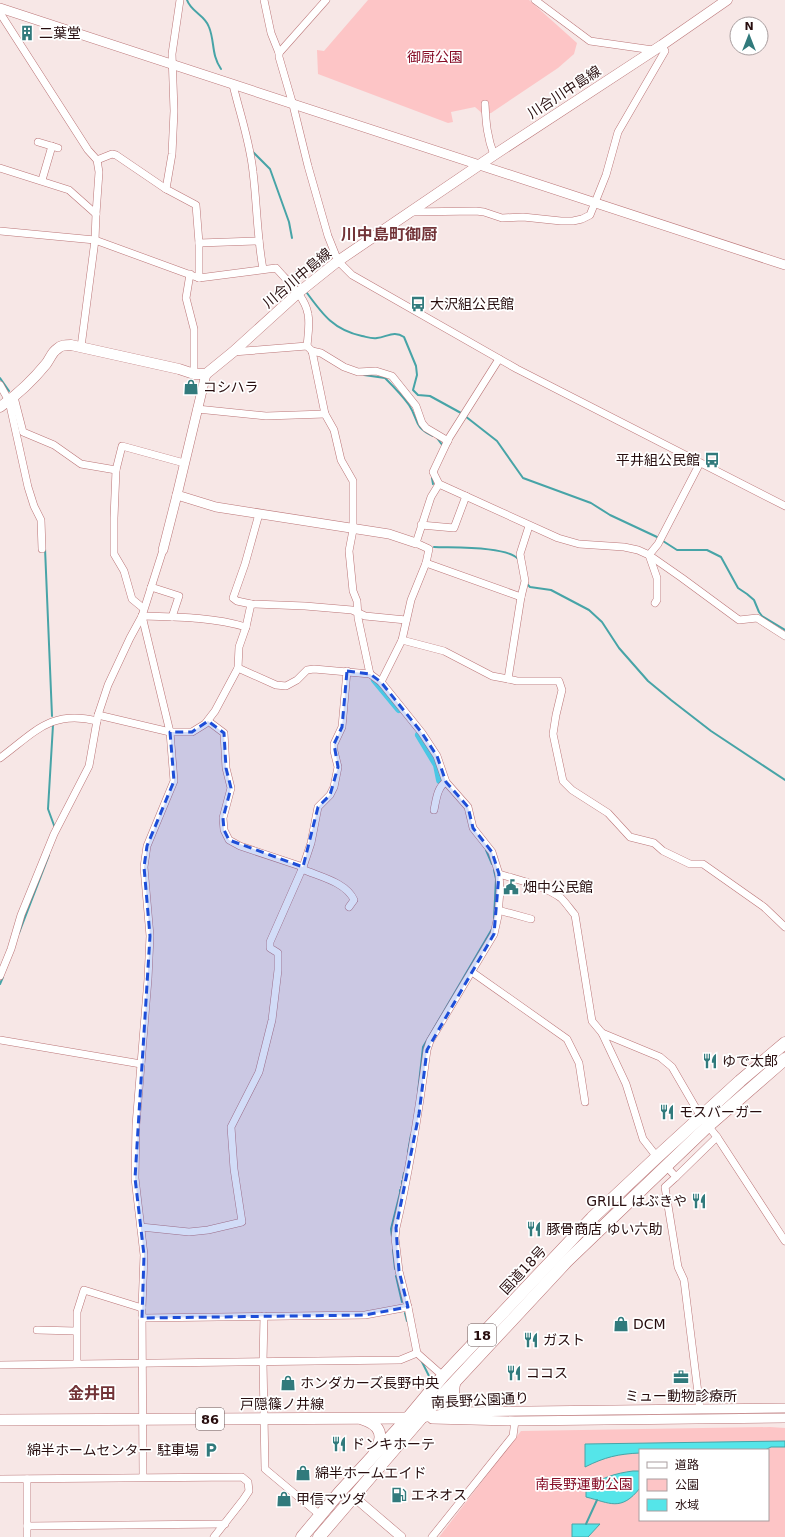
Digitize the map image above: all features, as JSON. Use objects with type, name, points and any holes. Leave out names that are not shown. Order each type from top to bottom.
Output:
[{"type":"highway","name":"国道18号","points":[[319,1537],[421,1418],[567,1261],[666,1166],[705,1121],[785,1043]]},
{"type":"highway","name":"国道18号","points":[[302,1537],[374,1453],[408,1418],[443,1376],[592,1218],[657,1157],[785,1059]]},
{"type":"main road","name":"川合川中島線","points":[[206,374],[233,352],[298,293],[338,261],[494,155],[662,45],[722,2]]},
{"type":"main road","points":[[0,407],[12,399],[47,363],[55,349],[62,345],[81,347],[179,369],[194,374],[206,374]]},
{"type":"main road","points":[[358,1418],[371,1423],[378,1429],[380,1441],[374,1453]]},
{"type":"main road","name":"戸隠篠ノ井線","points":[[0,1420],[421,1418]]},
{"type":"street","points":[[166,189],[172,154],[174,110],[172,54],[180,0]]},
{"type":"street","points":[[264,0],[271,33],[279,53],[294,105],[308,166],[328,236],[338,261],[352,275],[499,359],[785,506]]},
{"type":"street","points":[[279,53],[326,0]]},
{"type":"street","points":[[535,0],[590,40],[654,50]]},
{"type":"street","points":[[0,8],[172,66],[785,265]]},
{"type":"street","points":[[0,13],[88,150],[97,160],[99,172],[95,240],[81,347]]},
{"type":"street","points":[[411,212],[476,211],[507,218],[523,217],[572,221],[582,219],[590,215],[606,175],[618,132],[665,51],[662,45]]},
{"type":"street","points":[[233,85],[252,166],[263,270]]},
{"type":"street","points":[[485,104],[488,139],[494,155]]},
{"type":"street","points":[[38,142],[55,147],[42,180]]},
{"type":"street","points":[[97,160],[112,154],[116,155],[166,189],[196,206],[199,242],[199,278]]},
{"type":"street","points":[[0,168],[42,180],[69,190],[96,214]]},
{"type":"street","points":[[0,231],[95,240],[199,278],[276,268],[298,293],[305,304],[308,314],[309,349],[325,414],[334,430],[341,460],[353,481],[353,530],[349,551],[353,591],[357,601],[358,618],[370,674]]},
{"type":"street","points":[[199,242],[259,242]]},
{"type":"street","points":[[190,274],[186,298],[194,329],[194,374]]},
{"type":"street","points":[[233,352],[309,349],[321,353],[344,367],[358,372],[376,371],[392,376],[416,406],[422,423],[426,428],[448,441]]},
{"type":"street","points":[[499,359],[448,441],[433,472],[439,484],[558,538],[579,544],[624,547],[638,550],[648,555],[739,620],[757,618],[785,636]]},
{"type":"street","points":[[0,976],[21,915],[54,834],[89,766],[97,718],[108,685],[143,612],[163,550],[206,374]]},
{"type":"street","points":[[0,385],[12,399],[23,432],[54,445],[81,464],[116,470]]},
{"type":"street","points":[[12,399],[28,487],[34,506],[41,520],[42,549]]},
{"type":"street","points":[[197,409],[266,416],[325,414]]},
{"type":"street","points":[[143,1477],[142,1308],[144,1255],[135,1178],[136,1126],[150,936],[144,867],[147,846],[174,781],[170,732],[143,612],[132,599],[124,571],[114,554],[114,518],[116,470],[122,446],[184,464]]},
{"type":"street","points":[[648,555],[658,544],[700,463]]},
{"type":"street","points":[[416,542],[431,497],[439,484]]},
{"type":"street","points":[[177,495],[216,507],[353,530],[389,534],[416,542],[429,549],[426,563],[411,600],[402,640],[382,682]]},
{"type":"street","points":[[421,525],[454,528],[466,496]]},
{"type":"street","points":[[259,514],[245,564],[233,598],[236,601],[251,604],[305,606],[352,610],[365,616],[406,620]]},
{"type":"street","points":[[508,679],[525,581],[520,554],[529,526]]},
{"type":"street","points":[[648,555],[657,578],[657,600],[654,603]]},
{"type":"street","points":[[426,563],[521,598]]},
{"type":"street","points":[[150,587],[179,596],[172,616]]},
{"type":"street","points":[[0,758],[34,732],[55,720],[66,718],[97,718],[170,732],[192,732],[208,721],[238,668],[238,647],[246,628],[251,604]]},
{"type":"street","points":[[143,612],[209,619],[227,622],[246,628]]},
{"type":"street","points":[[402,640],[444,651],[492,676],[508,679],[559,681],[562,690],[553,734],[563,782],[572,790],[608,813],[630,837],[654,843],[663,851],[690,864],[703,864],[764,907],[785,927]]},
{"type":"street","points":[[238,668],[276,685],[286,686],[297,680],[307,670],[314,669],[370,674],[382,682],[437,756],[446,782],[468,807],[473,828],[492,852],[500,874],[500,890],[494,934],[430,1041],[427,1050],[414,1144],[396,1228],[395,1238],[399,1271],[417,1353],[443,1376]]},
{"type":"street","points":[[141,1227],[189,1232],[208,1230],[242,1222],[234,1169],[231,1127],[259,1072],[272,1020],[278,970],[278,953],[270,948],[270,942],[302,868],[311,843],[318,808],[330,795],[338,767],[334,744],[342,727],[347,672]]},
{"type":"street","points":[[208,721],[224,733],[226,768],[232,788],[226,806],[224,824],[224,830],[229,840],[240,846],[302,868],[345,888],[351,893],[354,900],[349,907]]},
{"type":"street","points":[[434,810],[439,789],[442,784],[446,782]]},
{"type":"street","points":[[500,874],[552,893],[561,898],[575,915],[592,1021],[602,1033],[626,1084],[644,1139],[657,1157]]},
{"type":"street","points":[[498,910],[531,919]]},
{"type":"street","points":[[472,972],[567,1039],[579,1063],[585,1102]]},
{"type":"street","points":[[602,1033],[660,1057],[672,1067],[705,1121],[785,1241]]},
{"type":"street","points":[[0,1040],[140,1064]]},
{"type":"street","points":[[700,1409],[685,1287],[678,1267],[666,1187],[716,1137]]},
{"type":"street","points":[[666,1166],[676,1176]]},
{"type":"street","points":[[77,1364],[77,1312],[84,1290],[142,1308]]},
{"type":"street","points":[[142,1318],[365,1315],[408,1307]]},
{"type":"street","points":[[264,1316],[263,1362],[265,1469],[320,1515]]},
{"type":"street","points":[[37,1330],[76,1330]]},
{"type":"street","points":[[0,1365],[400,1360],[417,1353]]},
{"type":"street","points":[[459,1376],[455,1388],[455,1400],[462,1409],[471,1413]]},
{"type":"street","name":"南長野公園通り","points":[[421,1418],[454,1412],[471,1413],[785,1408]]},
{"type":"street","name":"南長野公園通り","points":[[421,1418],[459,1421],[785,1418]]},
{"type":"street","points":[[432,1537],[513,1436],[515,1421]]},
{"type":"street","points":[[0,1479],[242,1477],[248,1482],[249,1491],[214,1537]]},
{"type":"street","points":[[27,1479],[28,1537]]},
{"type":"street","points":[[360,1502],[401,1537]]},
{"type":"street","points":[[27,1526],[225,1524]]},
{"type":"highlighted area","points":[[347,671],[370,674],[381,682],[422,733],[437,756],[446,782],[468,807],[473,828],[492,852],[499,874],[494,934],[427,1050],[419,1114],[396,1228],[399,1271],[408,1307],[365,1315],[142,1318],[144,1255],[135,1178],[150,936],[144,867],[147,846],[174,781],[170,732],[192,732],[208,721],[224,733],[226,768],[231,788],[223,818],[224,830],[229,840],[303,867],[318,807],[330,795],[338,767],[334,744],[342,727]]},
{"type":"green space","name":"御厨公園","points":[[368,0],[529,0],[577,43],[574,54],[558,68],[491,113],[483,114],[475,107],[451,112],[453,122],[448,123],[318,74],[317,50],[324,51]]},
{"type":"green space","name":"南長野運動公園","points":[[785,1428],[785,1537],[439,1537],[521,1431]]},
{"type":"water","points":[[785,1441],[785,1447],[771,1447],[767,1449],[639,1449],[639,1453],[612,1457],[585,1467],[585,1444]]},
{"type":"water","points":[[639,1471],[639,1489],[633,1496],[621,1503],[615,1504],[586,1497],[586,1491],[591,1486],[601,1479],[620,1473]]},
{"type":"water","points":[[572,1524],[600,1524],[588,1537],[572,1537]]},
{"type":"waterway","points":[[187,0],[192,8],[207,23],[211,32],[214,53],[221,69]]},
{"type":"waterway","points":[[253,152],[270,169],[289,222],[292,238]]},
{"type":"waterway","points":[[296,272],[299,282]]},
{"type":"waterway","points":[[307,293],[324,315],[344,330],[371,338],[394,334],[404,337],[416,366],[417,375],[413,390],[418,395],[430,396],[461,413]]},
{"type":"waterway","points":[[364,375],[385,378],[409,405],[419,426],[433,436]]},
{"type":"waterway","points":[[0,378],[9,391]]},
{"type":"waterway","points":[[465,416],[497,441],[523,478],[591,503],[610,515],[657,537]]},
{"type":"waterway","points":[[437,438],[443,446]]},
{"type":"waterway","points":[[432,478],[433,484]]},
{"type":"waterway","points":[[663,541],[677,550],[707,550],[721,557],[738,588],[754,600],[762,616],[785,630]]},
{"type":"waterway","points":[[434,547],[492,550],[512,555],[518,559]]},
{"type":"waterway","points":[[45,548],[52,716]]},
{"type":"waterway","points":[[527,584],[530,587],[551,590],[589,610],[602,622],[619,648],[648,681],[711,731],[785,780]]},
{"type":"waterway","points":[[375,680],[399,709]]},
{"type":"waterway","points":[[53,725],[48,809],[55,828]]},
{"type":"waterway","points":[[419,735],[437,765],[440,780]]},
{"type":"waterway","points":[[486,850],[492,864]]},
{"type":"waterway","points":[[19,933],[49,855]]},
{"type":"waterway","points":[[494,870],[496,879],[494,919]]},
{"type":"waterway","points":[[418,1092],[423,1047],[492,929]]},
{"type":"waterway","points":[[0,984],[3,977]]},
{"type":"waterway","points":[[408,1152],[411,1135]]},
{"type":"waterway","points":[[403,1178],[404,1173]]},
{"type":"waterway","points":[[392,1237],[391,1229],[400,1193]]},
{"type":"waterway","points":[[393,1250],[395,1269]]},
{"type":"waterway","points":[[396,1276],[402,1302]]},
{"type":"waterway","points":[[405,1313],[407,1321]]},
{"type":"waterway","points":[[421,1360],[429,1376]]},
{"type":"waterway","points":[[586,1524],[597,1500]]},
{"type":"place","name":"二葉堂","points":[[27,33]]},
{"type":"place","name":"大沢組公民館","points":[[418,304]]},
{"type":"place","name":"コシハラ","points":[[191,387]]},
{"type":"place","name":"平井組公民館","points":[[712,460]]},
{"type":"place","name":"畑中公民館","points":[[511,887]]},
{"type":"place","name":"ゆで太郎","points":[[710,1061]]},
{"type":"place","name":"モスバーガー","points":[[667,1112]]},
{"type":"place","name":"GRILL はぶきや","points":[[699,1201]]},
{"type":"place","name":"豚骨商店 ゆい六助","points":[[534,1229]]},
{"type":"place","name":"DCM","points":[[621,1324]]},
{"type":"place","name":"ガスト","points":[[531,1340]]},
{"type":"place","name":"ココス","points":[[514,1373]]},
{"type":"place","name":"ミュー動物診療所","points":[[681,1377]]},
{"type":"place","name":"ホンダカーズ長野中央","points":[[288,1383]]},
{"type":"place","name":"ドンキホーテ","points":[[339,1444]]},
{"type":"place","name":"綿半ホームセンター 駐車場","points":[[211,1450]]},
{"type":"place","name":"綿半ホームエイド","points":[[303,1473]]},
{"type":"place","name":"エネオス","points":[[399,1495]]},
{"type":"place","name":"甲信マツダ","points":[[284,1499]]},
{"type":"district","name":"川中島町御厨","points":[[389,234]]},
{"type":"district","name":"金井田","points":[[92,1393]]}]
